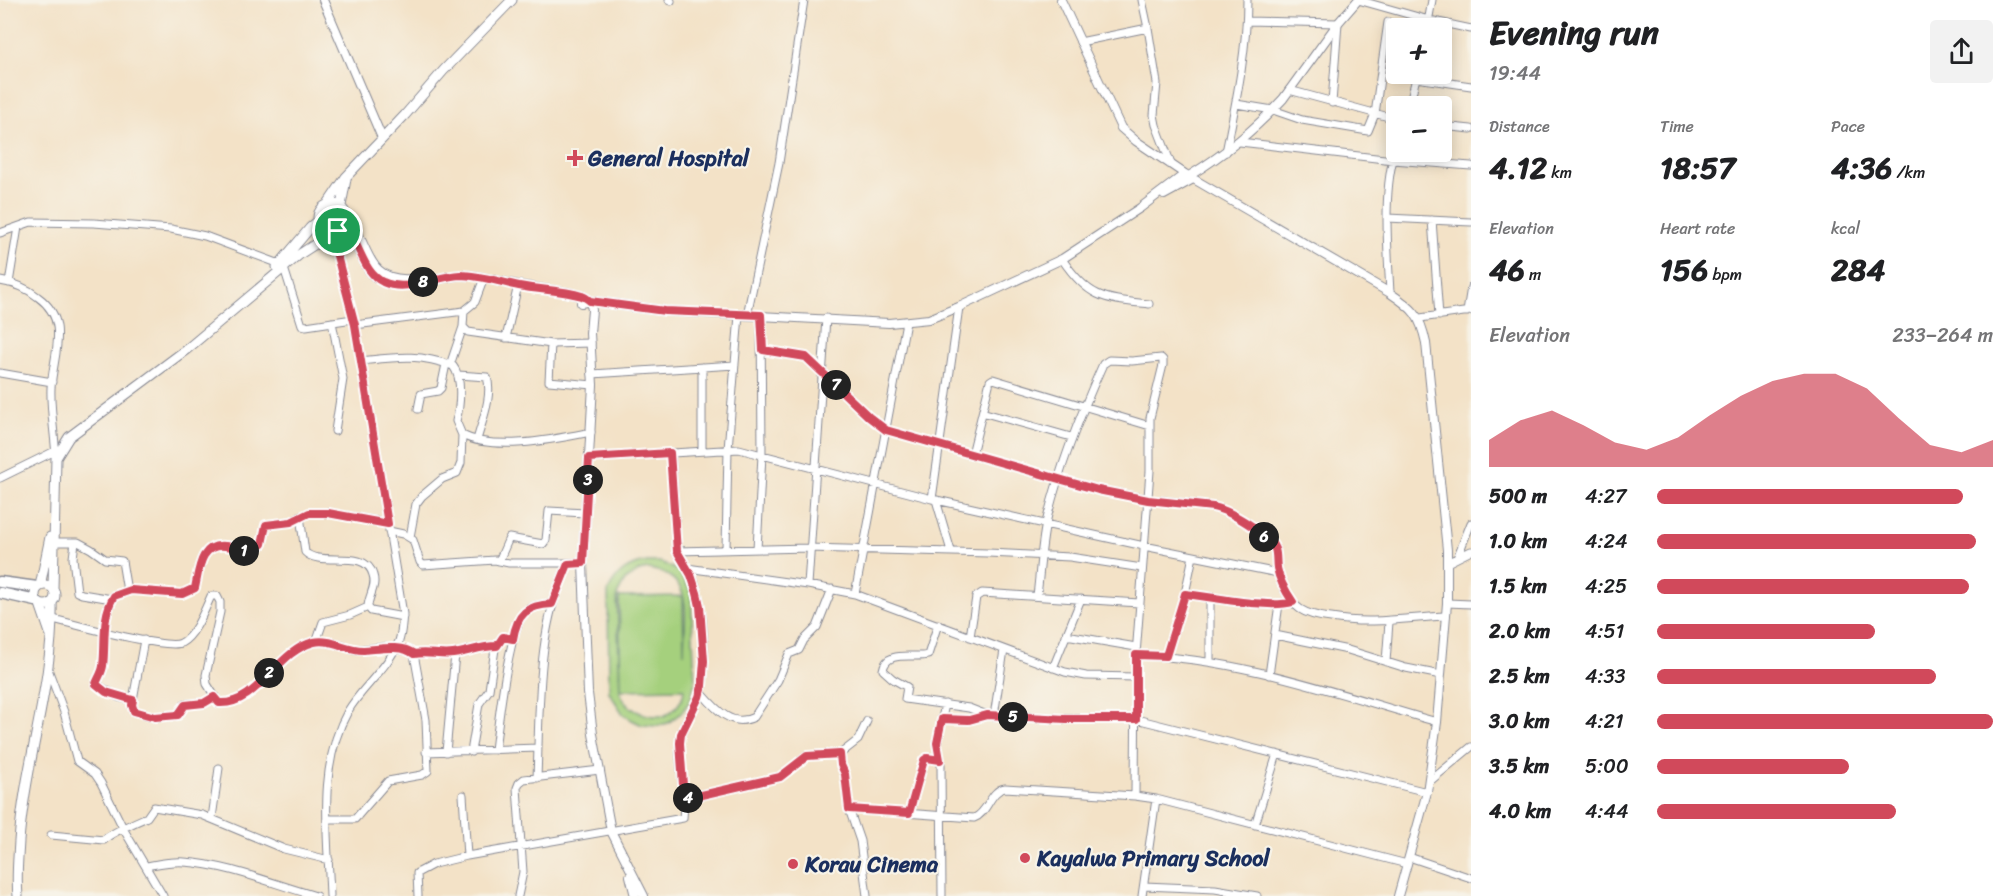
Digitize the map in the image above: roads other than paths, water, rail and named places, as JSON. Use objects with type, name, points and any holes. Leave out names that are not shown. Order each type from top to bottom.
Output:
[{"type":"highway","points":[[0,582],[39,586]]},
{"type":"highway","points":[[0,593],[38,603]]},
{"type":"main road","points":[[18,896],[16,881],[20,822],[48,667],[53,619],[52,602],[55,595],[53,589],[53,517],[56,455],[69,437],[187,349],[282,266],[310,228],[318,221],[320,210],[327,205],[346,177],[512,0]]},
{"type":"main road","points":[[282,266],[338,230],[347,216],[341,206],[346,177]]},
{"type":"main road","points":[[327,205],[341,206]]},
{"type":"main road","points":[[318,221],[324,230],[338,230]]},
{"type":"main road","points":[[51,635],[34,595],[39,586],[53,517]]},
{"type":"main road","points":[[39,586],[47,585],[53,589]]},
{"type":"main road","points":[[38,603],[45,605],[52,602]]},
{"type":"main road","points":[[11,896],[16,881]]},
{"type":"street","points":[[323,0],[382,138]]},
{"type":"street","points":[[726,549],[728,449],[735,366],[743,315],[779,163],[804,0]]},
{"type":"street","points":[[1061,0],[1121,128],[1136,141],[1189,176],[1390,293],[1412,308],[1420,318],[1426,343],[1447,563],[1447,603],[1437,722],[1429,782],[1398,896]]},
{"type":"street","points":[[1142,0],[1156,83],[1154,115],[1171,164]]},
{"type":"street","points":[[1226,153],[1236,104],[1247,21],[1246,0]]},
{"type":"street","points":[[330,896],[328,819],[330,756],[348,711],[394,649],[403,617],[354,322],[335,248],[338,230],[349,233],[369,270],[382,281],[397,285],[459,275],[549,291],[586,302],[665,311],[889,323],[929,319],[1062,259],[1226,153],[1273,110],[1358,0],[1422,18]]},
{"type":"street","points":[[1429,18],[1432,0]]},
{"type":"street","points":[[1247,21],[1338,23]]},
{"type":"street","points":[[1332,103],[1338,23]]},
{"type":"street","points":[[1452,25],[1471,29]]},
{"type":"street","points":[[1080,42],[1148,28]]},
{"type":"street","points":[[1236,104],[1273,110],[1302,120],[1368,131],[1375,114],[1386,36]]},
{"type":"street","points":[[1452,83],[1471,86]]},
{"type":"street","points":[[1290,90],[1386,117]]},
{"type":"street","points":[[1452,127],[1471,129]]},
{"type":"street","points":[[1240,142],[1386,159]]},
{"type":"street","points":[[1390,293],[1387,219],[1393,162]]},
{"type":"street","points":[[1419,162],[1471,166]]},
{"type":"street","points":[[347,216],[379,272],[401,280],[434,279]]},
{"type":"street","points":[[1387,219],[1471,222]]},
{"type":"street","points":[[1432,220],[1439,315]]},
{"type":"street","points":[[0,233],[31,222],[94,223],[171,229],[204,236],[282,266],[302,325],[306,326],[464,311],[475,302],[484,278]]},
{"type":"street","points":[[9,283],[18,227]]},
{"type":"street","points":[[1062,259],[1073,275],[1092,293],[1105,298],[1149,304]]},
{"type":"street","points":[[0,281],[28,289],[52,309],[57,319],[58,344],[51,403],[56,455],[0,478]]},
{"type":"street","points":[[507,338],[518,285]]},
{"type":"street","points":[[1420,318],[1469,312],[1471,286]]},
{"type":"street","points":[[586,302],[592,374],[583,563],[588,693],[611,831],[644,896]]},
{"type":"street","points":[[951,551],[934,499],[959,307]]},
{"type":"street","points":[[418,409],[421,394],[438,391],[441,388],[463,327],[464,311]]},
{"type":"street","points":[[757,549],[762,455],[761,315]]},
{"type":"street","points":[[808,585],[826,318]]},
{"type":"street","points":[[332,322],[343,379],[335,432]]},
{"type":"street","points":[[855,594],[906,322]]},
{"type":"street","points":[[463,327],[468,332],[551,344],[591,344]]},
{"type":"street","points":[[551,344],[549,381],[592,385]]},
{"type":"street","points":[[763,350],[802,355],[812,361],[869,417],[886,430],[1098,490],[1148,500],[1213,507],[1233,516],[1272,544],[1278,573],[1293,602],[1300,609],[1325,617],[1363,622],[1389,622],[1446,616]]},
{"type":"street","points":[[361,361],[408,356],[448,365],[456,370],[458,375],[460,409],[456,421],[462,435],[461,463],[457,473],[442,479],[422,495],[416,504],[410,537]]},
{"type":"street","points":[[1037,596],[1046,524],[1071,437],[1106,361],[1161,358],[1163,366],[1152,408],[1150,426],[1148,500],[1136,651],[1135,796]]},
{"type":"street","points":[[592,374],[735,366]]},
{"type":"street","points":[[702,367],[702,451]]},
{"type":"street","points":[[0,373],[52,382]]},
{"type":"street","points":[[458,375],[488,377],[486,408],[477,440]]},
{"type":"street","points":[[972,454],[990,381],[993,379],[1150,426]]},
{"type":"street","points":[[982,414],[1071,437]]},
{"type":"street","points":[[462,435],[477,440],[528,443],[591,432]]},
{"type":"street","points":[[589,458],[728,449],[762,455],[934,499],[1278,573]]},
{"type":"street","points":[[418,896],[419,870],[434,864],[467,856],[681,820],[684,799],[681,734],[700,691],[704,661],[700,606],[694,583],[677,551],[670,453]]},
{"type":"street","points":[[499,561],[508,538],[543,544],[546,540],[549,511],[585,513]]},
{"type":"street","points":[[133,700],[112,694],[96,684],[103,669],[104,632],[112,599],[120,592],[128,591],[182,594],[190,592],[195,588],[201,560],[207,550],[222,545],[254,551],[262,544],[266,525],[291,522],[309,513],[328,513],[389,527],[413,540],[423,565],[499,561],[583,563]]},
{"type":"street","points":[[300,516],[305,552],[309,556],[349,559],[370,568],[374,576],[374,588],[368,607]]},
{"type":"street","points":[[1457,558],[1471,523]]},
{"type":"street","points":[[54,542],[75,542],[105,559],[122,561],[128,591]]},
{"type":"street","points":[[75,542],[73,558],[77,592],[112,599]]},
{"type":"street","points":[[677,551],[809,548],[951,551],[1070,557],[1142,568]]},
{"type":"street","points":[[1447,563],[1471,551]]},
{"type":"street","points":[[1166,656],[1185,594],[1193,556]]},
{"type":"street","points":[[537,778],[542,671],[552,604],[568,564]]},
{"type":"street","points":[[687,568],[855,594],[1053,668],[1086,676],[1136,677]]},
{"type":"street","points":[[700,691],[723,716],[741,720],[754,717],[778,680],[789,654],[799,650],[804,640],[817,627],[832,589]]},
{"type":"street","points":[[970,637],[978,594],[1139,603]]},
{"type":"street","points":[[1185,594],[1279,604],[1293,602]]},
{"type":"street","points":[[53,619],[104,632],[170,644],[181,643],[195,628],[212,596],[217,596],[220,602],[220,612],[206,675],[207,684],[219,703],[239,700],[291,654],[316,642],[343,645],[353,650],[384,647],[410,651],[414,654],[426,720],[428,769],[426,773],[388,781],[355,819],[328,819]]},
{"type":"street","points":[[1210,597],[1210,661]]},
{"type":"street","points":[[1053,668],[1081,599]]},
{"type":"street","points":[[1447,603],[1471,604]]},
{"type":"street","points":[[495,750],[513,639],[519,620],[525,611],[535,606],[552,604]]},
{"type":"street","points":[[1269,675],[1279,604]]},
{"type":"street","points":[[368,607],[371,611],[403,617]]},
{"type":"street","points":[[316,642],[323,622],[350,615],[368,607]]},
{"type":"street","points":[[1386,662],[1389,622]]},
{"type":"street","points":[[938,624],[927,656],[893,657],[883,667],[887,674],[907,687],[905,699],[969,708],[990,716]]},
{"type":"street","points":[[1066,635],[1136,651],[1210,661],[1437,722]]},
{"type":"street","points":[[1275,635],[1348,650],[1441,675]]},
{"type":"street","points":[[471,752],[479,704],[489,690],[497,646],[503,637],[513,639]]},
{"type":"street","points":[[144,639],[132,705],[134,711],[155,717],[178,715],[185,705],[204,703],[214,697]]},
{"type":"street","points":[[414,654],[421,652],[455,654],[474,648],[497,646]]},
{"type":"street","points":[[990,716],[1004,650]]},
{"type":"street","points":[[446,752],[455,654]]},
{"type":"street","points":[[48,667],[64,712],[77,761],[95,774],[101,783],[124,830],[163,896]]},
{"type":"street","points":[[942,896],[942,816],[940,760],[937,743],[945,704]]},
{"type":"street","points":[[942,719],[969,720],[990,716],[1136,719],[1427,792]]},
{"type":"street","points":[[684,799],[780,777],[807,756],[840,754],[858,740],[867,721]]},
{"type":"street","points":[[1429,782],[1471,747]]},
{"type":"street","points":[[426,753],[538,748]]},
{"type":"street","points":[[840,754],[849,809],[860,841],[867,896]]},
{"type":"street","points":[[1255,825],[1277,754]]},
{"type":"street","points":[[909,813],[924,760],[927,758],[940,760]]},
{"type":"street","points":[[212,818],[219,768]]},
{"type":"street","points":[[518,896],[523,872],[517,788],[519,783],[524,779],[600,770]]},
{"type":"street","points":[[849,809],[978,817],[998,790],[1005,788],[1135,796],[1156,799],[1408,861],[1471,879]]},
{"type":"street","points":[[463,795],[467,856]]},
{"type":"street","points":[[1142,896],[1156,799]]},
{"type":"street","points":[[51,835],[102,841],[109,835],[124,830],[137,820],[147,817],[154,807],[212,818],[284,849],[329,860]]},
{"type":"street","points":[[146,866],[175,862],[195,863],[315,896]]},
{"type":"street","points":[[628,866],[635,896]]},
{"type":"street","points":[[1144,886],[1215,889],[1257,896]]},
{"type":"place","name":"General Hospital","points":[[575,158]]},
{"type":"place","name":"Kayalwa Primary School","points":[[1025,858]]},
{"type":"place","name":"Korau Cinema","points":[[793,864]]}]
